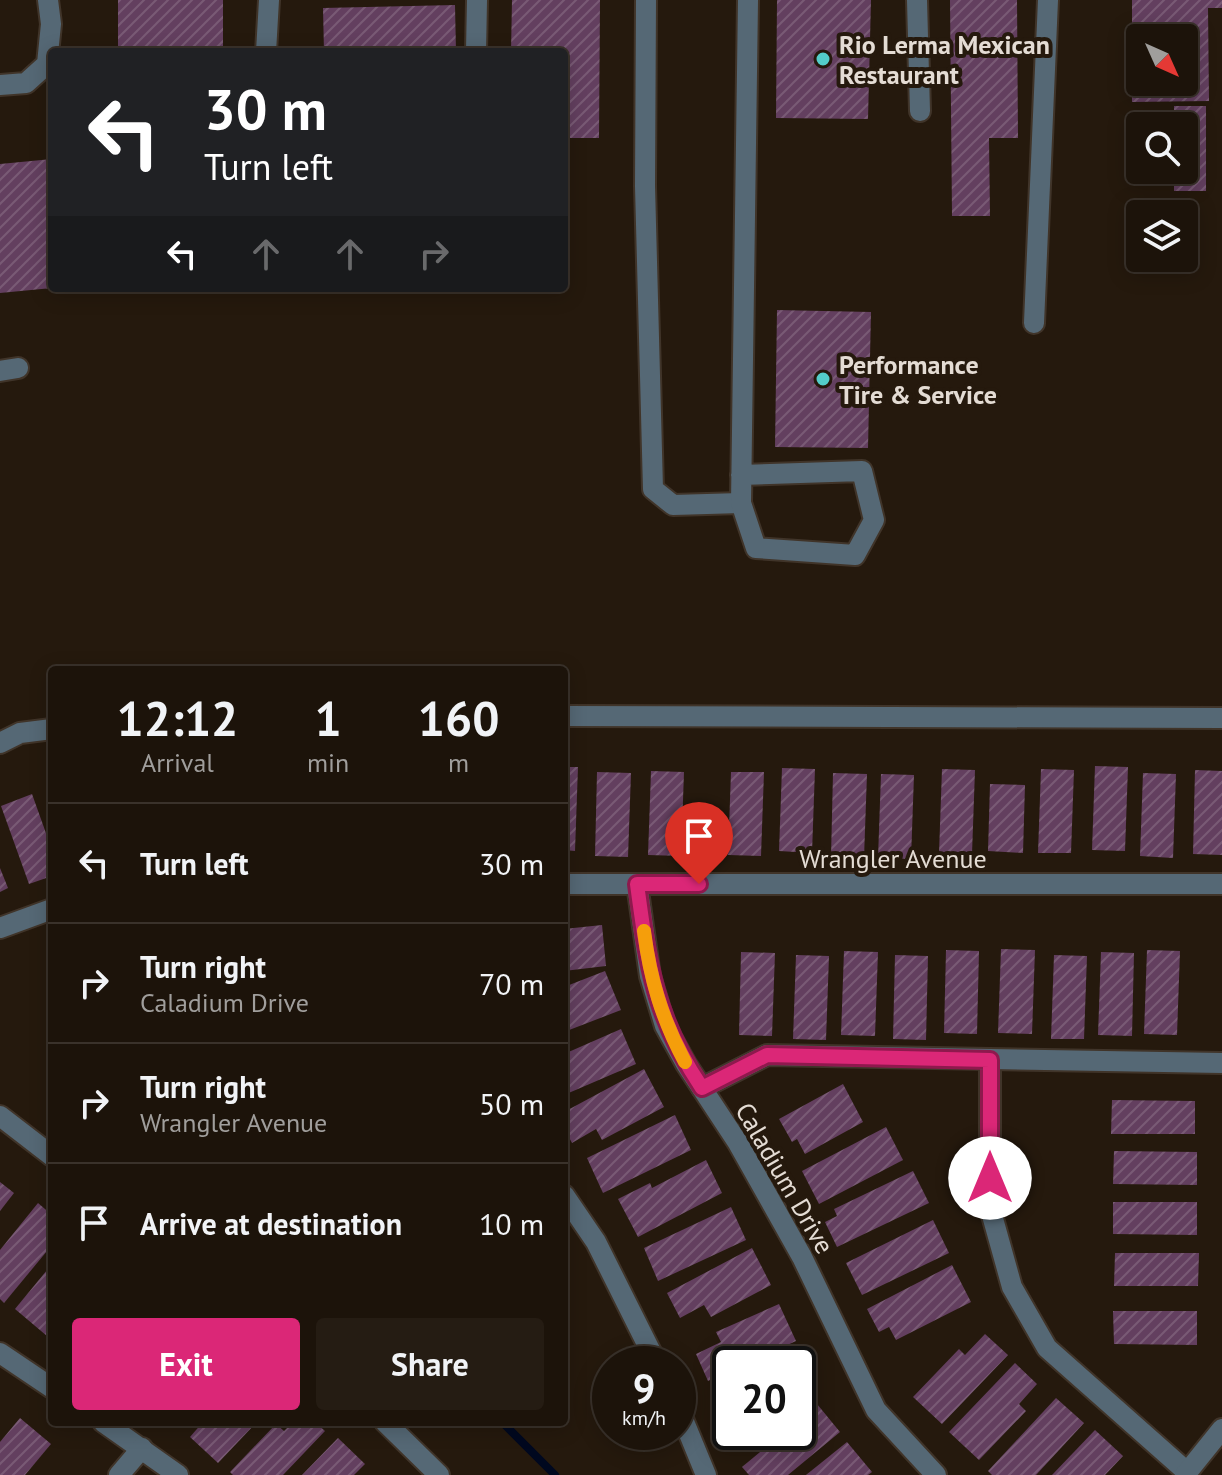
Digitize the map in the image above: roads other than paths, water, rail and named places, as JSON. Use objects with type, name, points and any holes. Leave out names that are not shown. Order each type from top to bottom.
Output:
[{"type":"street","points":[[48,0],[51,24],[49,48]]},
{"type":"street","points":[[266,48],[269,0]]},
{"type":"street","points":[[476,48],[477,0]]},
{"type":"street","points":[[646,0],[645,186],[653,489],[673,505],[741,503]]},
{"type":"street","points":[[741,475],[862,471],[874,520],[855,555],[756,548],[741,503],[741,475],[748,0]]},
{"type":"street","points":[[917,0],[920,111]]},
{"type":"street","points":[[1034,323],[1048,0]]},
{"type":"street","points":[[0,85],[26,83],[47,64],[48,54]]},
{"type":"street","points":[[568,716],[1222,718]]},
{"type":"street","points":[[0,743],[20,733],[48,730]]},
{"type":"street","name":"Wrangler Avenue","points":[[568,884],[1222,884]]},
{"type":"street","name":"Caladium Drive","points":[[637,884],[650,976],[665,1026],[738,1143],[802,1257],[876,1410],[936,1475]]},
{"type":"street","points":[[0,928],[48,910]]},
{"type":"street","points":[[702,1088],[767,1055],[1222,1063]]},
{"type":"street","points":[[990,1060],[990,1208],[1012,1287],[1047,1348],[1186,1474],[1222,1429]]},
{"type":"street","points":[[0,1116],[48,1153]]},
{"type":"street","points":[[568,1201],[596,1242],[648,1346]]},
{"type":"street","points":[[0,1353],[48,1385]]},
{"type":"street","points":[[109,1426],[178,1475]]},
{"type":"street","points":[[389,1426],[439,1475]]},
{"type":"street","points":[[119,1475],[142,1448]]},
{"type":"street","points":[[696,1450],[706,1475]]},
{"type":"waterway","points":[[506,1426],[555,1475]]},
{"type":"place","name":"Rio Lerma Mexican Restaurant","points":[[823,59]]},
{"type":"place","name":"Performance Tire & Service","points":[[823,379]]}]
